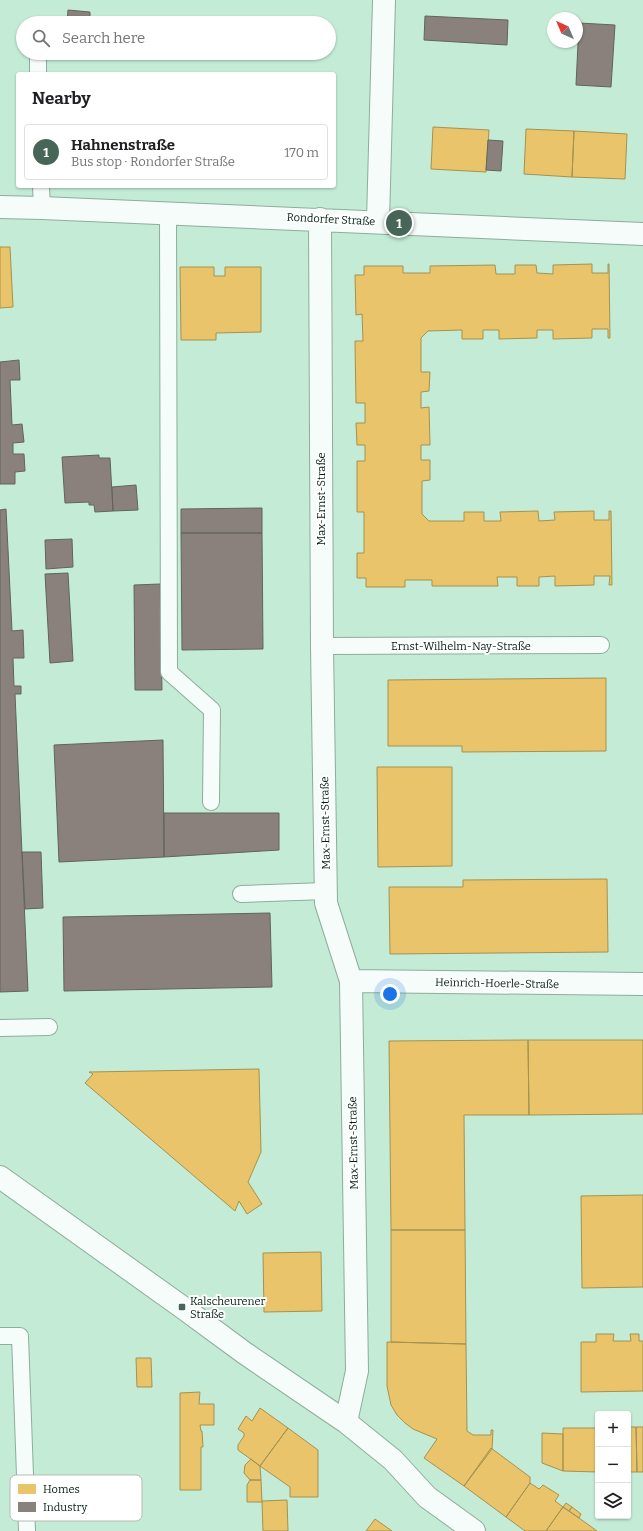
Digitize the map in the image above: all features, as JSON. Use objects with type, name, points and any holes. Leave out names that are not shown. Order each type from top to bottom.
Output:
[{"type":"street","points":[[378,221],[384,0]]},
{"type":"street","name":"Rondorfer Straße","points":[[0,207],[378,221],[399,224],[643,234]]},
{"type":"street","name":"Max-Ernst-Straße","points":[[320,219],[322,646],[326,903],[350,981],[357,1371],[346,1422]]},
{"type":"street","name":"Heinrich-Hoerle-Straße","points":[[350,981],[643,984]]},
{"type":"street","points":[[0,1177],[246,1354],[346,1422],[393,1460],[428,1497],[474,1531]]},
{"type":"lane","points":[[38,60],[38,72]]},
{"type":"lane","points":[[41,188],[42,208]]},
{"type":"lane","points":[[168,213],[169,672],[212,710],[211,802]]},
{"type":"lane","name":"Ernst-Wilhelm-Nay-Straße","points":[[322,646],[601,645]]},
{"type":"lane","points":[[241,894],[326,891]]},
{"type":"lane","points":[[0,1028],[49,1027]]},
{"type":"lane","points":[[0,1336],[20,1336],[25,1475]]},
{"type":"lane","points":[[27,1521],[27,1531]]},
{"type":"building: Homes","points":[[433,127],[489,130],[486,172],[431,169]]},
{"type":"building: Homes","points":[[526,129],[574,131],[572,177],[524,174]]},
{"type":"building: Homes","points":[[574,131],[627,134],[625,179],[572,177]]},
{"type":"building: Homes","points":[[0,247],[10,247],[13,307],[0,308]]},
{"type":"building: Homes","points":[[592,264],[592,273],[608,273],[609,264],[610,338],[608,338],[608,329],[592,329],[592,338],[553,339],[553,330],[537,330],[537,338],[499,339],[499,330],[483,330],[483,339],[462,339],[462,330],[428,331],[421,338],[421,372],[430,372],[429,391],[421,392],[421,408],[429,407],[430,445],[421,445],[421,460],[430,460],[430,480],[422,481],[422,514],[429,521],[464,521],[464,512],[484,512],[484,521],[501,521],[500,512],[538,511],[539,521],[555,520],[554,512],[594,511],[594,520],[609,520],[609,511],[611,511],[612,585],[609,585],[610,576],[594,576],[594,585],[555,586],[555,576],[539,577],[539,586],[517,586],[517,577],[497,577],[498,586],[432,586],[432,580],[405,580],[405,587],[366,587],[366,578],[357,578],[357,553],[364,553],[364,512],[357,512],[357,461],[365,461],[365,445],[357,445],[356,423],[365,423],[365,403],[356,403],[355,341],[363,341],[362,314],[356,315],[355,275],[364,275],[364,266],[403,266],[403,273],[430,273],[430,266],[495,265],[496,274],[515,274],[515,265],[536,265],[537,273],[553,274],[553,265]]},
{"type":"building: Homes","points":[[180,267],[214,267],[214,276],[225,276],[225,267],[261,267],[261,332],[216,333],[216,340],[181,340]]},
{"type":"building: Homes","points":[[606,678],[606,751],[462,752],[462,746],[388,746],[388,680]]},
{"type":"building: Homes","points":[[377,767],[452,767],[452,866],[378,867]]},
{"type":"building: Homes","points":[[607,879],[608,952],[390,954],[389,887],[463,887],[463,880]]},
{"type":"building: Homes","points":[[528,1040],[643,1040],[643,1114],[529,1115]]},
{"type":"building: Homes","points":[[528,1040],[529,1115],[464,1115],[465,1230],[391,1230],[389,1041]]},
{"type":"building: Homes","points":[[259,1069],[261,1152],[248,1182],[262,1204],[247,1214],[239,1201],[235,1211],[85,1083],[93,1074],[89,1072]]},
{"type":"building: Homes","points":[[643,1195],[643,1287],[582,1288],[581,1196]]},
{"type":"building: Homes","points":[[391,1230],[465,1230],[466,1344],[391,1342]]},
{"type":"building: Homes","points":[[321,1252],[322,1311],[264,1312],[263,1253]]},
{"type":"building: Homes","points":[[596,1334],[614,1334],[613,1341],[631,1341],[630,1334],[639,1334],[639,1341],[643,1341],[643,1391],[581,1392],[581,1342],[596,1342]]},
{"type":"building: Homes","points":[[387,1342],[466,1344],[467,1431],[473,1435],[491,1435],[491,1430],[493,1430],[492,1449],[464,1486],[424,1458],[437,1439],[413,1429],[397,1415],[391,1405],[387,1386]]},
{"type":"building: Homes","points":[[136,1358],[151,1358],[152,1387],[137,1387]]},
{"type":"building: Homes","points":[[200,1392],[199,1404],[214,1404],[214,1425],[200,1425],[203,1447],[201,1447],[201,1490],[180,1490],[180,1393]]},
{"type":"building: Homes","points":[[260,1408],[288,1428],[260,1466],[238,1450],[238,1445],[244,1436],[244,1433],[238,1429],[246,1416],[252,1421]]},
{"type":"building: Homes","points":[[631,1427],[636,1427],[637,1472],[631,1472]]},
{"type":"building: Homes","points":[[636,1427],[643,1427],[643,1472],[637,1472]]},
{"type":"building: Homes","points":[[288,1428],[318,1450],[318,1497],[290,1497],[290,1487],[260,1466]]},
{"type":"building: Homes","points":[[563,1428],[595,1428],[595,1472],[563,1471]]},
{"type":"building: Homes","points":[[542,1433],[563,1434],[563,1471],[542,1463]]},
{"type":"building: Homes","points":[[491,1448],[530,1477],[530,1483],[506,1517],[464,1486]]},
{"type":"building: Homes","points":[[251,1459],[260,1466],[261,1480],[250,1480],[244,1473],[245,1465]]},
{"type":"building: Homes","points":[[250,1480],[261,1480],[262,1502],[247,1502],[247,1485]]},
{"type":"building: Homes","points":[[530,1483],[539,1489],[543,1485],[559,1495],[555,1501],[563,1507],[546,1531],[525,1531],[506,1517]]},
{"type":"building: Homes","points":[[287,1500],[288,1531],[263,1531],[262,1501]]},
{"type":"building: Homes","points":[[566,1503],[572,1507],[569,1511],[563,1507]]},
{"type":"building: Homes","points":[[563,1507],[579,1518],[597,1531],[546,1531]]},
{"type":"building: Homes","points":[[572,1507],[581,1514],[579,1518],[569,1511]]},
{"type":"building: Homes","points":[[375,1519],[392,1531],[366,1531]]},
{"type":"building: Industry","points":[[68,10],[90,12],[90,16],[68,16]]},
{"type":"building: Industry","points":[[425,16],[508,20],[507,45],[424,40]]},
{"type":"building: Industry","points":[[583,23],[615,25],[611,87],[576,85],[578,48],[583,48]]},
{"type":"building: Industry","points":[[488,140],[503,141],[501,171],[486,170]]},
{"type":"building: Industry","points":[[19,360],[20,380],[10,380],[12,425],[22,424],[24,442],[13,443],[13,454],[24,454],[25,471],[15,472],[15,484],[0,484],[0,362]]},
{"type":"building: Industry","points":[[99,455],[99,458],[110,458],[113,511],[95,512],[94,505],[89,505],[89,502],[65,503],[62,457]]},
{"type":"building: Industry","points":[[136,485],[138,510],[113,511],[112,487]]},
{"type":"building: Industry","points":[[262,508],[262,533],[181,533],[181,509]]},
{"type":"building: Industry","points":[[6,509],[12,631],[23,630],[24,658],[13,658],[14,686],[21,686],[21,694],[15,694],[28,991],[0,992],[0,510]]},
{"type":"building: Industry","points":[[181,533],[262,533],[263,649],[182,650]]},
{"type":"building: Industry","points":[[72,539],[73,567],[46,569],[45,540]]},
{"type":"building: Industry","points":[[68,573],[73,661],[50,663],[45,574]]},
{"type":"building: Industry","points":[[160,584],[162,690],[135,690],[134,585]]},
{"type":"building: Industry","points":[[163,740],[164,857],[59,862],[54,745]]},
{"type":"building: Industry","points":[[164,813],[279,813],[279,850],[164,857]]},
{"type":"building: Industry","points":[[22,852],[41,852],[43,908],[25,909]]},
{"type":"building: Industry","points":[[270,913],[272,987],[64,991],[63,917]]},
{"type":"place","name":"Hahnenstraße","points":[[399,223]]},
{"type":"place","name":"Kalscheurener Straße","points":[[182,1307]]}]
